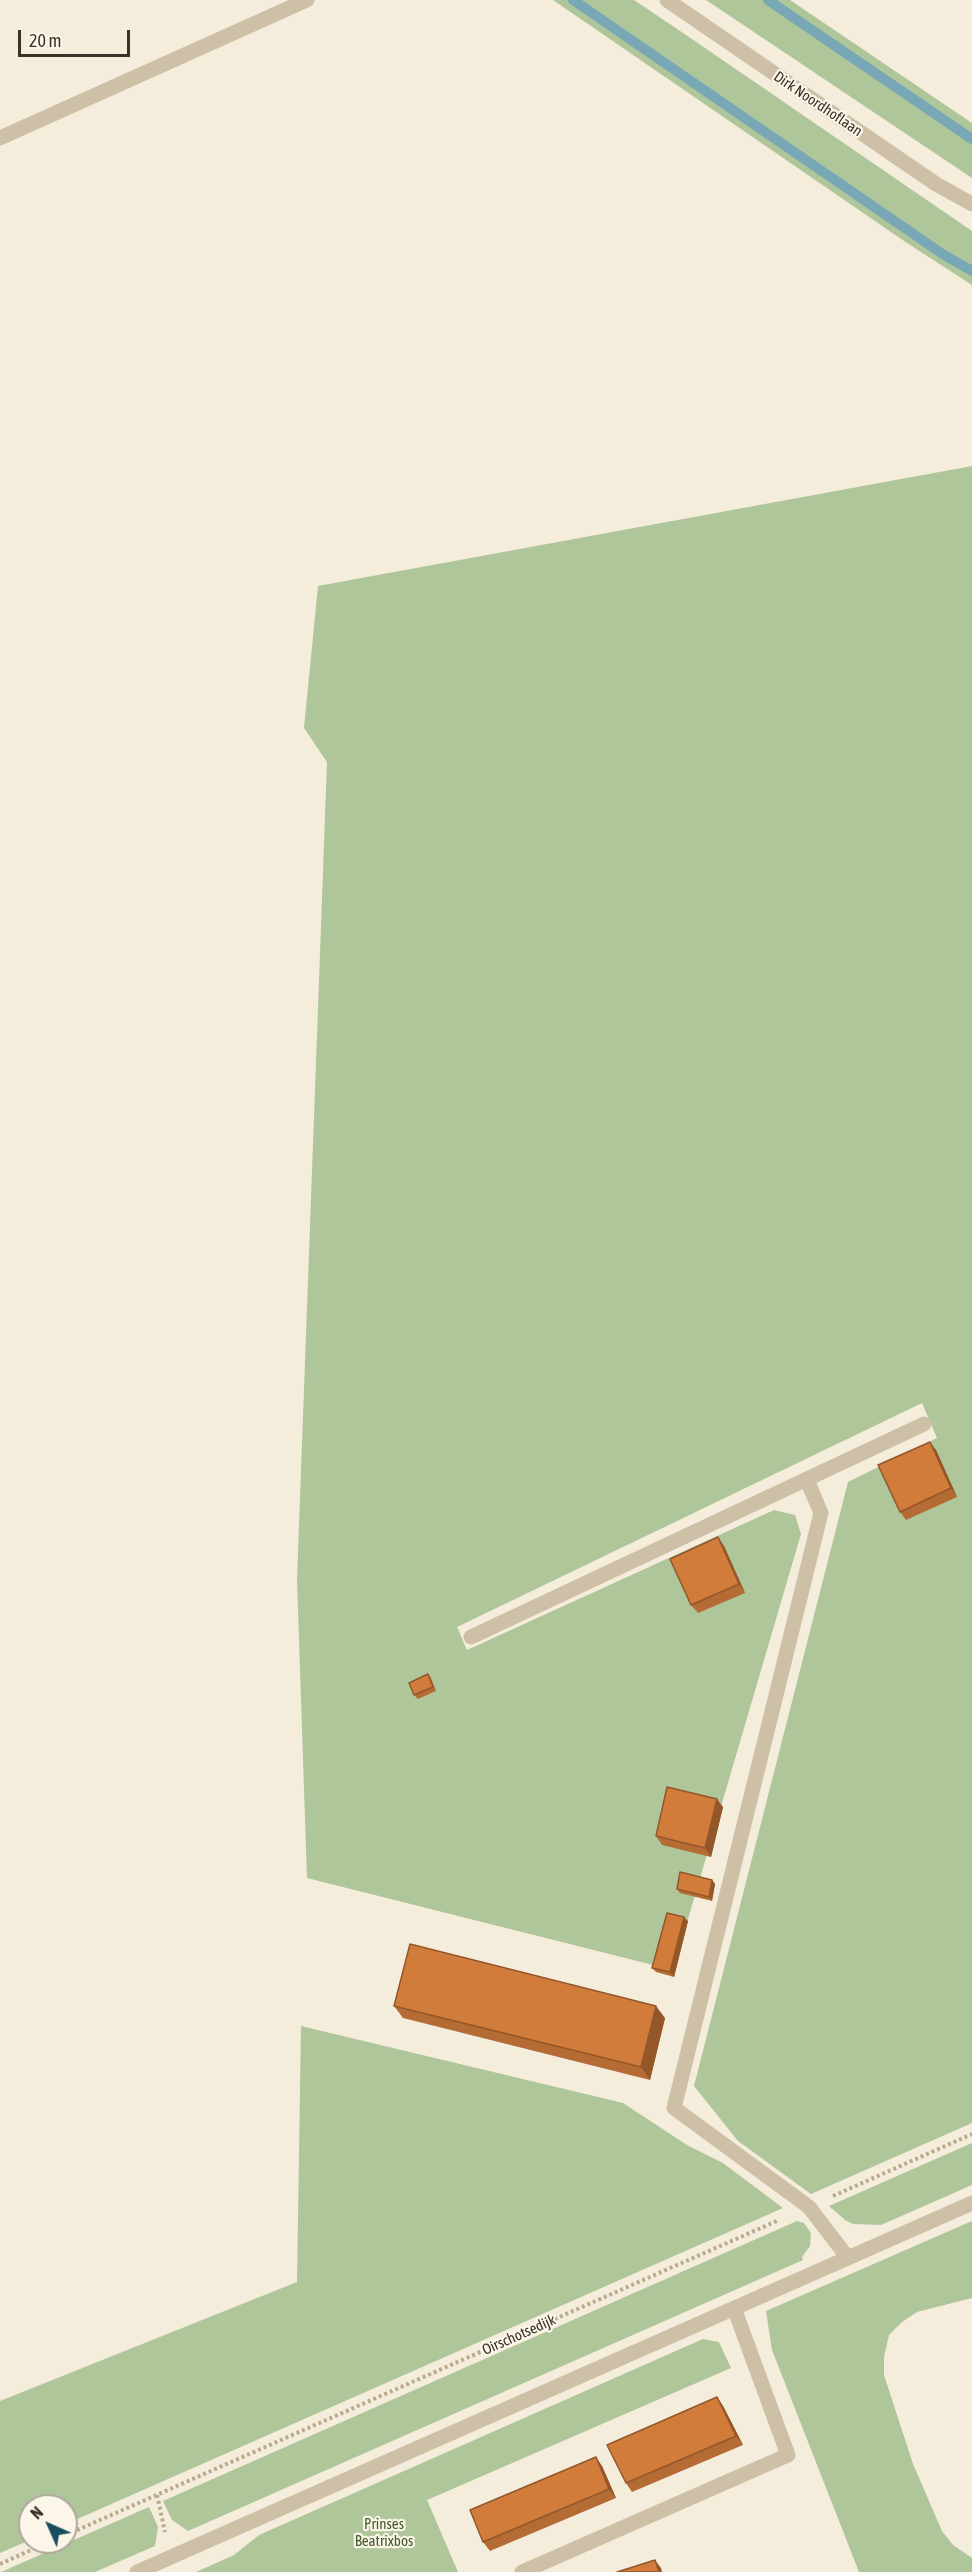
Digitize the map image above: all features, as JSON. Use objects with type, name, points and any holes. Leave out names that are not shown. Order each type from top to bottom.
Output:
[{"type":"street","points":[[0,138],[307,0]]},
{"type":"street","name":"Dirk Noordhoflaan","points":[[666,0],[936,183],[972,204]]},
{"type":"street","points":[[471,1636],[924,1424]]},
{"type":"street","points":[[807,1479],[821,1513],[674,2108],[809,2207],[848,2258]]},
{"type":"street","points":[[137,2572],[972,2203]]},
{"type":"street","points":[[522,2572],[788,2455],[734,2308]]},
{"type":"path","name":"Oirschotsedijk","points":[[78,2530],[972,2134]]},
{"type":"path","points":[[157,2495],[170,2557]]},
{"type":"path","points":[[0,2564],[22,2554]]},
{"type":"green space","points":[[553,0],[634,0],[689,37],[972,231],[972,285],[907,243]]},
{"type":"green space","points":[[706,0],[790,0],[972,123],[972,178]]},
{"type":"green space","points":[[972,466],[972,2123],[811,2194],[738,2141],[694,2086],[848,1482],[937,1438],[922,1403],[457,1627],[467,1650],[774,1510],[795,1515],[801,1534],[673,1970],[307,1878],[297,1580],[327,762],[304,728],[318,586]]},
{"type":"green space","points":[[301,2026],[623,2103],[687,2145],[723,2163],[783,2208],[78,2519],[78,2494],[18,2494],[18,2545],[0,2553],[0,2401],[297,2282]]},
{"type":"green space","points":[[972,2143],[972,2185],[881,2225],[853,2224],[829,2206]]},
{"type":"green space","points":[[797,2221],[804,2223],[811,2233],[810,2246],[802,2257],[803,2260],[188,2531],[172,2520],[163,2501]]},
{"type":"green space","points":[[972,2221],[972,2298],[917,2312],[902,2322],[889,2335],[884,2357],[884,2375],[913,2464],[942,2531],[953,2545],[972,2558],[972,2572],[859,2572],[772,2350],[766,2311]]},
{"type":"green space","name":"Prinses Beatrixbos","points":[[703,2339],[719,2342],[731,2368],[427,2500],[458,2572],[196,2572],[234,2555],[259,2535]]},
{"type":"green space","points":[[149,2507],[158,2527],[155,2546],[95,2572],[1,2572],[42,2554],[78,2554],[78,2538]]},
{"type":"building","points":[[930,1442],[951,1488],[900,1512],[878,1465]]},
{"type":"building","points":[[718,1537],[739,1584],[691,1605],[670,1559]]},
{"type":"building","points":[[428,1674],[433,1687],[414,1695],[409,1683]]},
{"type":"building","points":[[667,1787],[717,1799],[705,1848],[656,1836]]},
{"type":"building","points":[[680,1872],[712,1880],[709,1897],[677,1889]]},
{"type":"building","points":[[667,1913],[684,1917],[670,1972],[652,1968]]},
{"type":"building","points":[[410,1944],[656,2006],[641,2067],[394,2006]]},
{"type":"building","points":[[717,2397],[736,2436],[626,2483],[607,2445]]},
{"type":"building","points":[[596,2457],[609,2489],[483,2542],[470,2510]]},
{"type":"building","points":[[655,2560],[659,2572],[617,2572]]},
{"type":"waterway","points":[[573,0],[944,255],[972,271]]},
{"type":"waterway","points":[[768,0],[972,139]]}]
